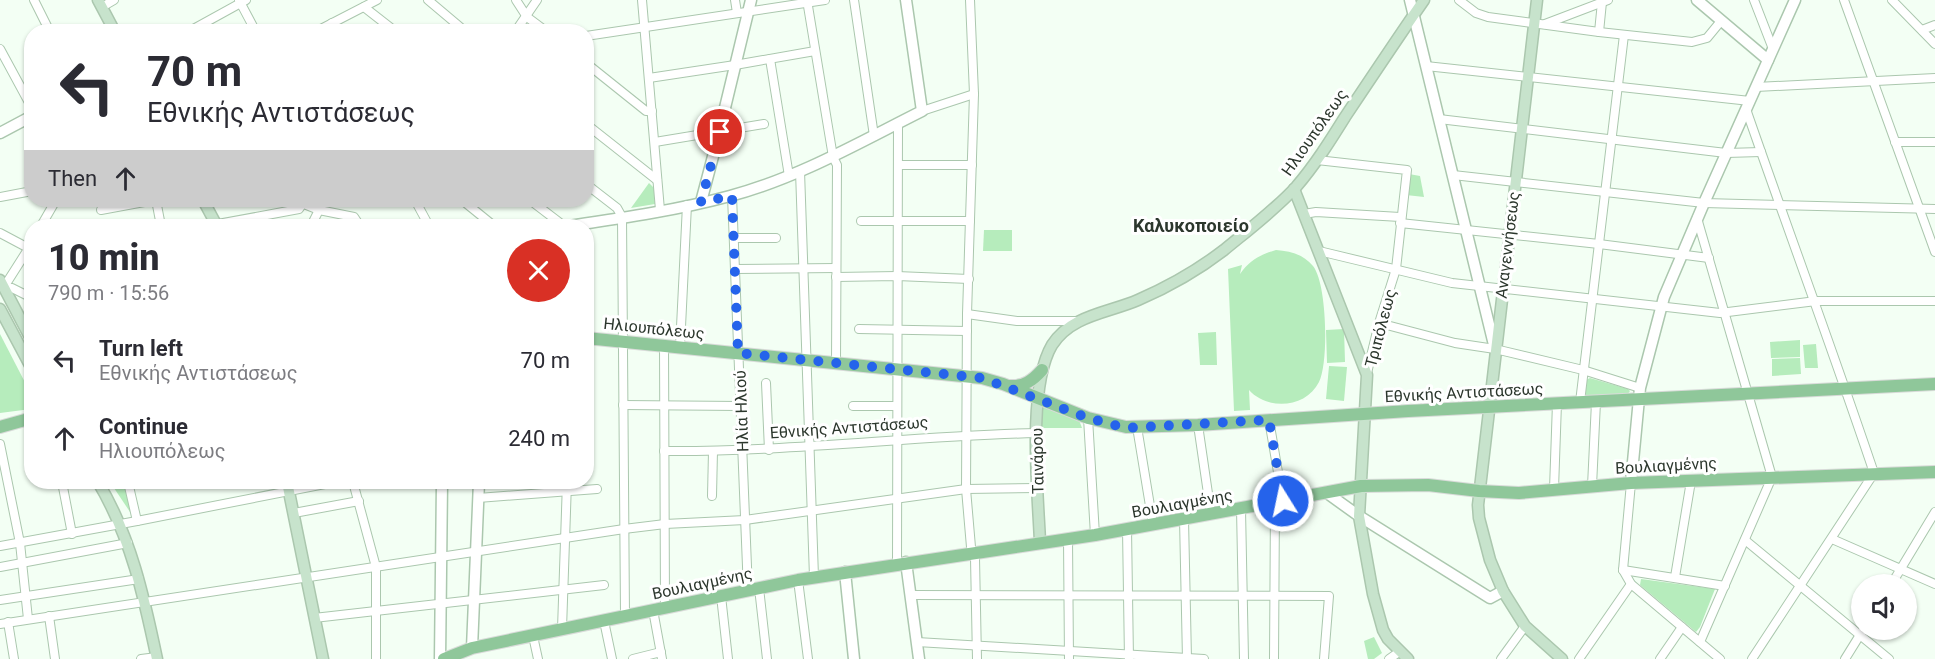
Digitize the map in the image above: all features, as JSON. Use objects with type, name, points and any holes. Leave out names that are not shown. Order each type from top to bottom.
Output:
[{"type":"main road","name":"Ηλιουπόλεως","points":[[1077,321],[1136,301],[1193,272],[1222,251],[1294,189],[1317,160],[1424,0]]},
{"type":"main road","name":"Αναγεννήσεως","points":[[1537,0],[1539,24],[1527,77],[1488,407],[1479,491],[1479,518],[1490,560],[1503,591],[1525,627],[1562,659]]},
{"type":"main road","points":[[100,3],[111,24]]},
{"type":"main road","points":[[1294,189],[1367,375]]},
{"type":"main road","points":[[2,283],[24,326]]},
{"type":"main road","points":[[0,309],[24,354]]},
{"type":"main road","name":"Ταινάρου","points":[[1040,542],[1036,433],[1042,370],[1055,341],[1077,321]]},
{"type":"main road","name":"Ηλιουπόλεως","points":[[594,339],[966,376],[1003,384]]},
{"type":"main road","points":[[1003,384],[1022,385],[1030,382],[1042,370]]},
{"type":"main road","name":"Τριπόλεως","points":[[1367,375],[1359,516],[1361,535],[1379,621],[1388,639],[1403,655]]},
{"type":"main road","name":"Εθνικής Αντιστάσεως","points":[[1003,384],[1088,418],[1116,426],[1137,428],[1596,402],[1640,394],[1748,394],[1935,384]]},
{"type":"main road","points":[[0,426],[24,420]]},
{"type":"main road","name":"Βουλιαγμένης","points":[[442,659],[472,648],[798,580],[1095,535],[1361,486],[1428,485],[1519,493],[1631,483],[1935,472]]},
{"type":"main road","points":[[102,489],[121,524],[128,543],[145,602],[157,658]]},
{"type":"main road","points":[[288,489],[322,659]]},
{"type":"street","points":[[34,0],[46,24]]},
{"type":"street","points":[[100,3],[114,0]]},
{"type":"street","points":[[332,23],[377,0]]},
{"type":"street","points":[[428,0],[456,24]]},
{"type":"street","points":[[516,0],[527,17],[536,24]]},
{"type":"street","points":[[521,24],[537,0]]},
{"type":"street","points":[[642,0],[660,210]]},
{"type":"street","points":[[735,0],[743,13]]},
{"type":"street","points":[[701,202],[735,65],[743,13],[751,0]]},
{"type":"street","points":[[594,35],[825,0]]},
{"type":"street","points":[[854,0],[874,136]]},
{"type":"street","points":[[906,0],[922,111]]},
{"type":"street","points":[[970,0],[974,94],[966,376],[966,489],[975,558],[977,659]]},
{"type":"street","points":[[1410,0],[1495,349]]},
{"type":"street","points":[[1458,0],[1488,17],[1624,35],[1700,41],[1707,38],[1721,21]]},
{"type":"street","points":[[1697,0],[1768,60]]},
{"type":"street","points":[[1754,0],[1773,49]]},
{"type":"street","points":[[1720,659],[1631,584],[1623,570],[1640,394],[1661,307],[1681,255],[1796,0]]},
{"type":"street","points":[[1844,0],[1935,252]]},
{"type":"street","points":[[1892,0],[1935,44]]},
{"type":"street","points":[[1901,0],[1905,13]]},
{"type":"street","points":[[202,24],[242,1],[252,24]]},
{"type":"street","points":[[808,1],[833,157],[837,165],[836,363]]},
{"type":"street","points":[[1539,24],[1605,1],[1599,33]]},
{"type":"street","points":[[364,7],[386,24]]},
{"type":"street","points":[[1922,30],[1935,25]]},
{"type":"street","points":[[1580,402],[1624,35]]},
{"type":"street","points":[[0,49],[24,93]]},
{"type":"street","points":[[649,78],[815,51]]},
{"type":"street","points":[[770,59],[789,176]]},
{"type":"street","points":[[1426,66],[1618,87],[1748,105]]},
{"type":"street","points":[[594,69],[646,111],[652,111]]},
{"type":"street","points":[[1756,87],[1935,78]]},
{"type":"street","points":[[594,222],[732,196],[789,176],[833,157],[922,111],[974,94]]},
{"type":"street","points":[[1748,105],[1761,152],[1875,473],[1752,659]]},
{"type":"street","points":[[1439,119],[1726,153],[1761,152]]},
{"type":"street","points":[[0,133],[24,120]]},
{"type":"street","points":[[898,123],[897,498],[901,563],[910,595],[919,659]]},
{"type":"street","points":[[654,142],[764,124]]},
{"type":"street","points":[[594,130],[657,180]]},
{"type":"street","points":[[1895,142],[1935,142]]},
{"type":"street","name":"Τριπόλεως","points":[[1317,160],[1407,170],[1396,269],[1379,323],[1367,375]]},
{"type":"street","points":[[898,165],[972,165]]},
{"type":"street","points":[[800,171],[814,577]]},
{"type":"street","points":[[1453,175],[1704,202],[1780,206],[1935,208]]},
{"type":"street","points":[[594,190],[617,208],[622,217],[625,616]]},
{"type":"street","points":[[0,197],[24,192]]},
{"type":"street","name":"Ηλία Ηλιού","points":[[732,196],[745,520],[753,589],[767,659]]},
{"type":"street","points":[[680,347],[687,205]]},
{"type":"street","points":[[101,210],[117,207]]},
{"type":"street","points":[[249,219],[300,207]]},
{"type":"street","points":[[313,207],[355,219]]},
{"type":"street","points":[[471,207],[486,219]]},
{"type":"street","points":[[539,207],[555,219]]},
{"type":"street","points":[[314,219],[320,210]]},
{"type":"street","points":[[1304,214],[1316,212],[1400,220],[1466,231],[1709,258]]},
{"type":"street","points":[[1697,218],[1772,477],[1700,642]]},
{"type":"street","points":[[861,220],[970,221]]},
{"type":"street","points":[[0,233],[24,244]]},
{"type":"street","points":[[734,238],[776,238]]},
{"type":"street","points":[[1318,251],[1452,283],[1720,313],[1816,302],[1935,301]]},
{"type":"street","points":[[24,256],[2,283],[24,294]]},
{"type":"street","points":[[735,269],[803,269],[969,279]]},
{"type":"street","points":[[968,314],[1017,321],[1077,321]]},
{"type":"street","points":[[1379,323],[1455,343],[1495,349],[1583,370],[1640,394]]},
{"type":"street","points":[[859,329],[967,332]]},
{"type":"street","points":[[633,659],[662,655],[659,608],[664,524],[664,346]]},
{"type":"street","points":[[766,383],[769,450]]},
{"type":"street","points":[[1592,486],[1596,402]]},
{"type":"street","points":[[1554,489],[1557,404]]},
{"type":"street","points":[[623,405],[740,406]]},
{"type":"street","points":[[852,406],[897,406]]},
{"type":"street","points":[[1088,418],[1095,535]]},
{"type":"street","points":[[1269,420],[1279,502],[1274,596],[1274,659]]},
{"type":"street","points":[[1198,425],[1211,514]]},
{"type":"street","points":[[1137,428],[1153,524]]},
{"type":"street","name":"Εθνικής Αντιστάσεως","points":[[664,450],[769,450],[966,435],[1036,433]]},
{"type":"street","points":[[0,444],[20,543],[28,620]]},
{"type":"street","points":[[712,451],[712,496]]},
{"type":"street","points":[[1675,577],[1691,481]]},
{"type":"street","points":[[14,659],[4,623],[624,529],[664,524],[745,520],[966,489],[1037,488]]},
{"type":"street","points":[[63,489],[72,534]]},
{"type":"street","points":[[130,489],[137,521]]},
{"type":"street","points":[[0,546],[137,521],[279,489]]},
{"type":"street","points":[[355,489],[376,567],[376,659]]},
{"type":"street","points":[[442,489],[439,604],[442,659]]},
{"type":"street","points":[[472,648],[479,489]]},
{"type":"street","points":[[478,498],[597,489]]},
{"type":"street","points":[[562,629],[567,491]]},
{"type":"street","points":[[1327,494],[1490,598],[1503,591]]},
{"type":"street","points":[[294,513],[359,501]]},
{"type":"street","points":[[1241,509],[1244,659]]},
{"type":"street","points":[[1897,574],[1935,512]]},
{"type":"street","points":[[1184,519],[1188,658]]},
{"type":"street","points":[[1127,529],[1129,657]]},
{"type":"street","points":[[1068,538],[1069,655]]},
{"type":"street","points":[[1832,539],[1935,584]]},
{"type":"street","points":[[1745,540],[1851,624]]},
{"type":"street","points":[[0,567],[128,543]]},
{"type":"street","points":[[1623,570],[1725,586]]},
{"type":"street","points":[[845,572],[854,659]]},
{"type":"street","points":[[0,600],[139,579]]},
{"type":"street","points":[[798,580],[808,659]]},
{"type":"street","points":[[1579,659],[1631,584]]},
{"type":"street","points":[[315,618],[604,585]]},
{"type":"street","points":[[910,595],[1329,596],[1324,659]]},
{"type":"street","points":[[721,596],[728,659]]},
{"type":"street","points":[[50,616],[55,659]]},
{"type":"street","points":[[604,621],[612,659]]},
{"type":"street","points":[[1502,659],[1525,627]]},
{"type":"street","points":[[1660,659],[1682,627]]},
{"type":"street","points":[[533,636],[538,659]]},
{"type":"street","points":[[1845,659],[1856,640]]},
{"type":"street","points":[[1869,640],[1889,659]]},
{"type":"street","points":[[917,642],[1069,655],[1204,659]]},
{"type":"street","points":[[1389,659],[1403,655]]},
{"type":"street","points":[[141,659],[157,658]]},
{"type":"green space","points":[[1409,174],[1420,176],[1424,197],[1406,195]]},
{"type":"green space","points":[[649,183],[654,188],[655,204],[631,208]]},
{"type":"green space","points":[[984,230],[1012,230],[1012,251],[983,251]]},
{"type":"green space","points":[[1276,250],[1301,256],[1313,266],[1318,275],[1325,323],[1322,372],[1313,391],[1296,401],[1276,404],[1257,397],[1249,390],[1250,410],[1234,411],[1228,269],[1242,265],[1240,274],[1255,259]]},
{"type":"green space","points":[[1344,329],[1345,362],[1327,363],[1326,330]]},
{"type":"green space","points":[[1216,332],[1217,365],[1200,365],[1198,333]]},
{"type":"green space","points":[[0,334],[24,380],[24,410],[0,413]]},
{"type":"green space","points":[[1800,340],[1800,357],[1771,358],[1770,342]]},
{"type":"green space","points":[[1816,344],[1818,368],[1805,368],[1803,345]]},
{"type":"green space","points":[[1800,358],[1801,374],[1772,376],[1772,359]]},
{"type":"green space","points":[[1329,366],[1347,367],[1344,401],[1326,399]]},
{"type":"green space","points":[[1590,378],[1630,391],[1627,395],[1586,396],[1586,380]]},
{"type":"green space","points":[[1043,407],[1079,420],[1082,428],[1041,428]]},
{"type":"green space","points":[[115,489],[128,489],[132,510],[130,512]]},
{"type":"green space","points":[[1641,579],[1715,589],[1696,632],[1640,585]]},
{"type":"green space","points":[[1374,637],[1382,653],[1374,659],[1368,659],[1364,641]]},
{"type":"district","name":"Καλυκοποιείο","points":[[1191,226]]},
{"type":"route","points":[[720,132],[701,202],[732,196],[738,353],[982,378],[1003,384],[1088,418],[1126,428],[1269,420],[1283,501]]}]
